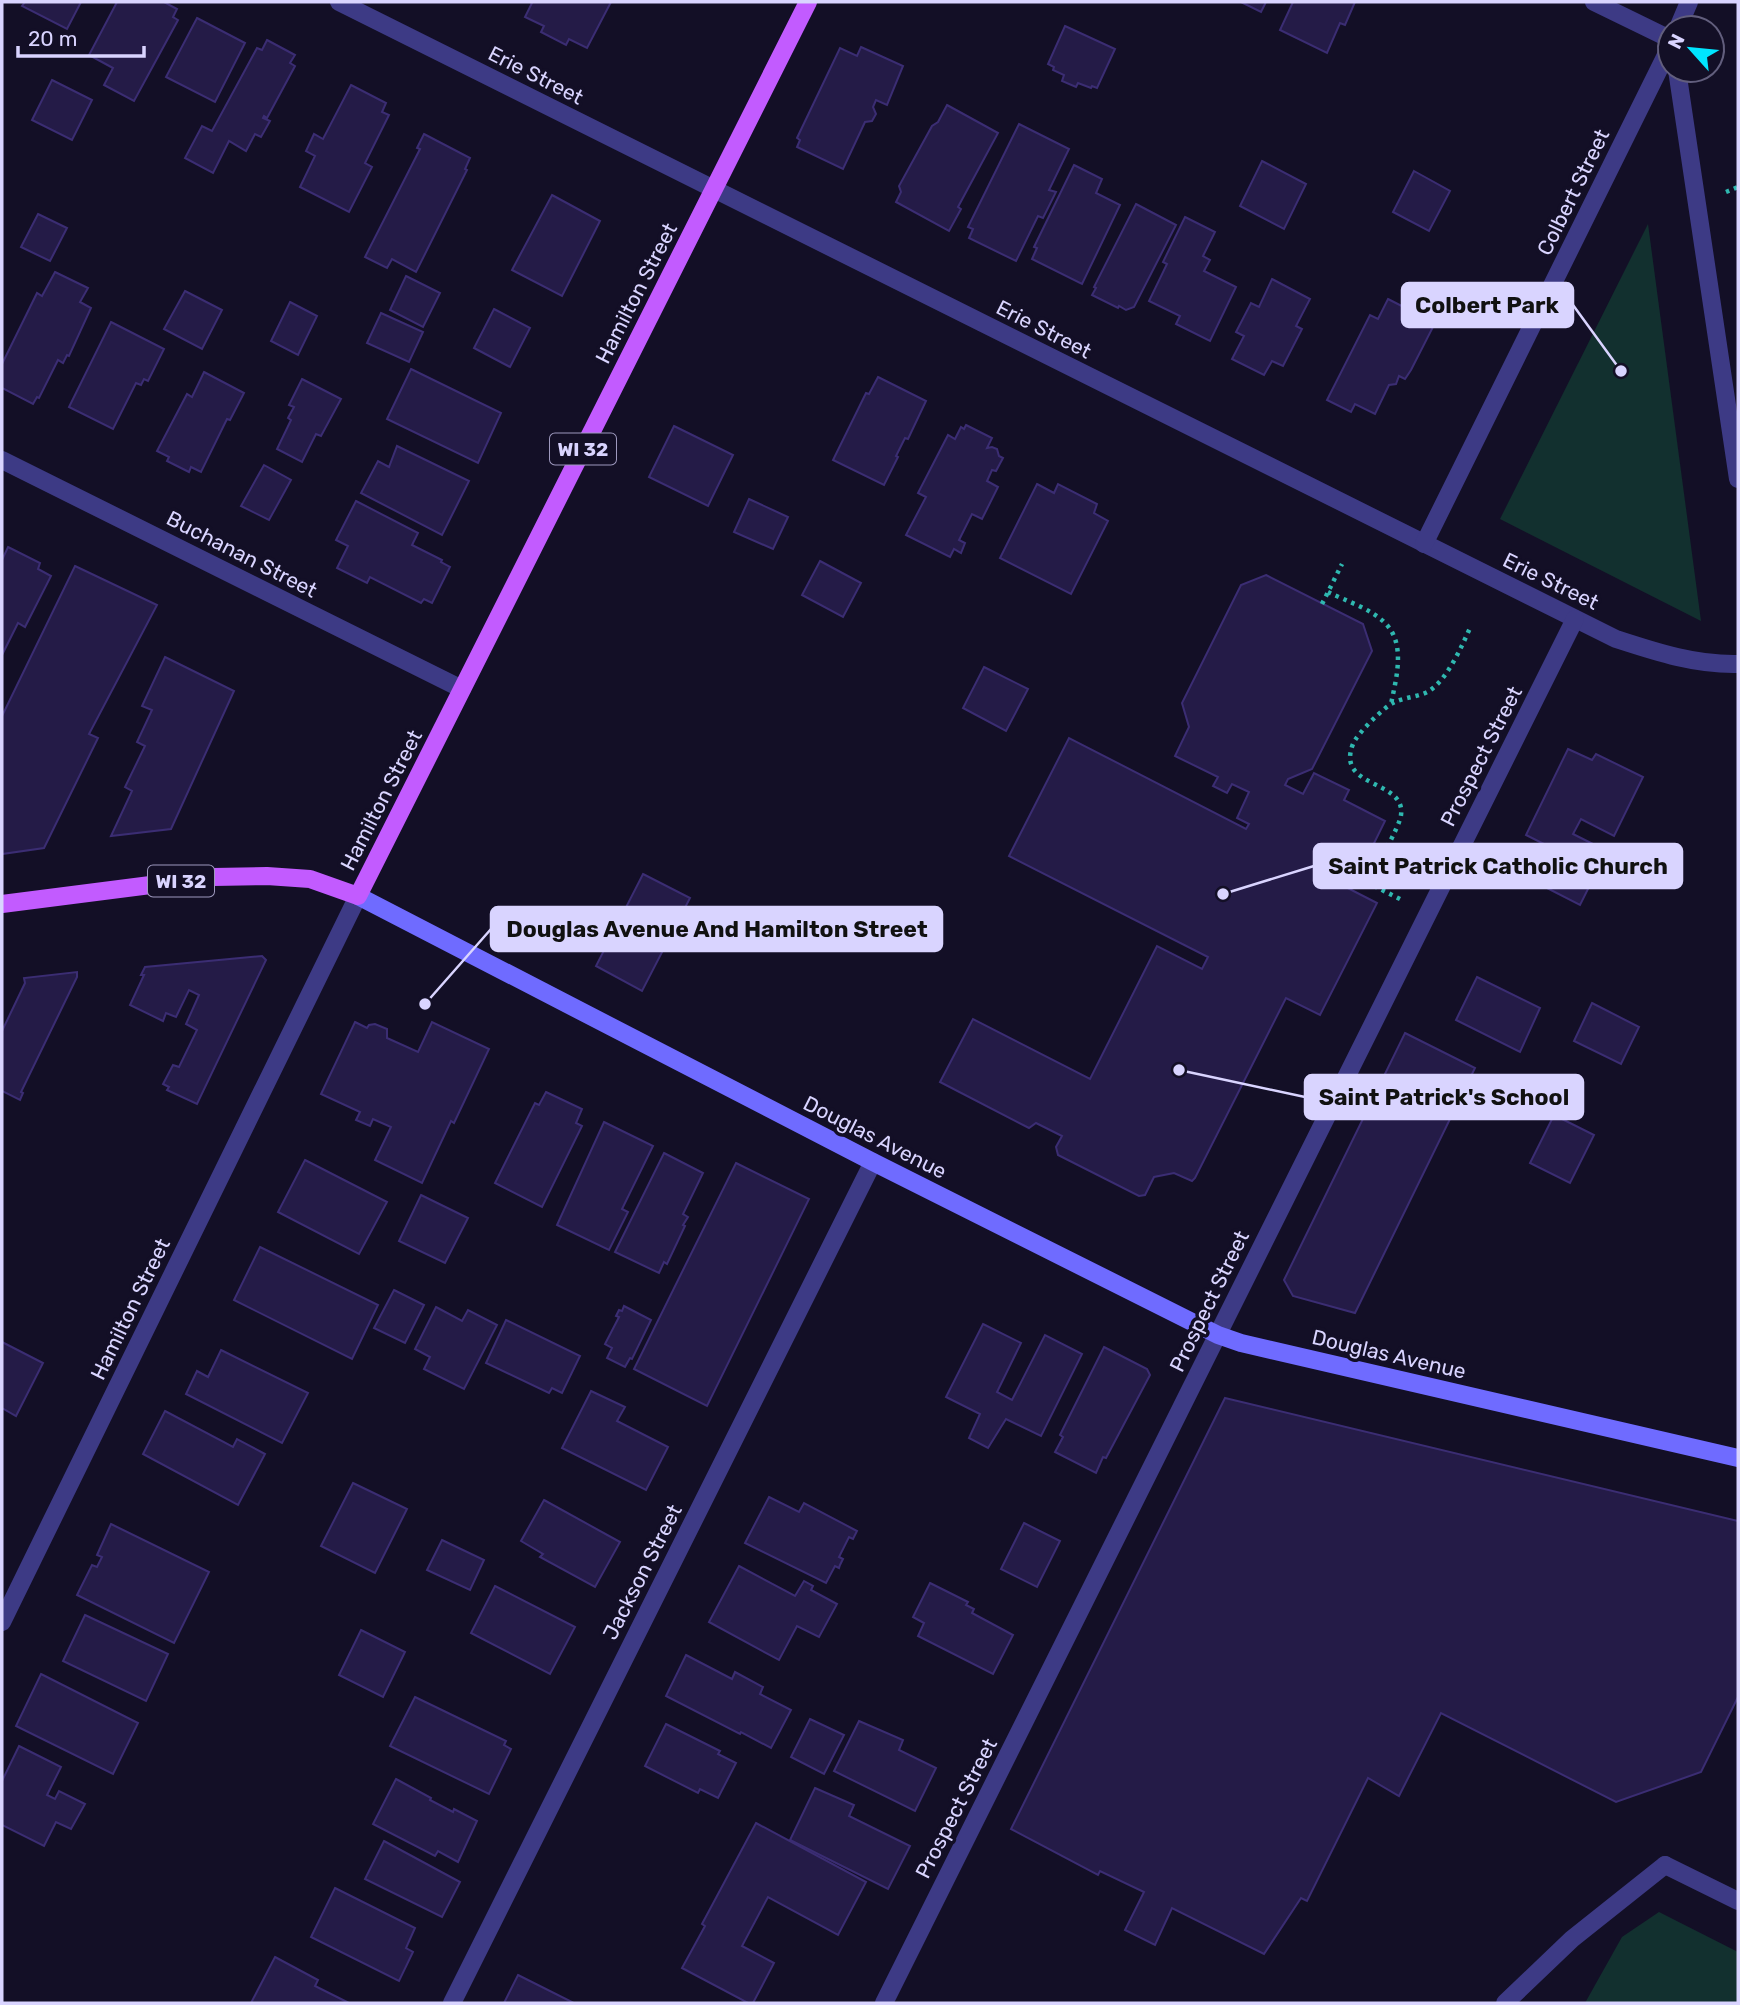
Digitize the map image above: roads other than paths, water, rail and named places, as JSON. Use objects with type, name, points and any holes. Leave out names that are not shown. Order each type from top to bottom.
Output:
[{"type":"main road","name":"Hamilton Street","points":[[358,895],[808,2]]},
{"type":"main road","name":"Douglas Avenue","points":[[2,904],[213,877],[267,876],[310,880],[358,895],[873,1162],[1218,1335],[1738,1458]]},
{"type":"street","name":"Erie Street","points":[[339,2],[1616,639],[1671,657],[1738,664]]},
{"type":"street","points":[[1594,2],[1656,32]]},
{"type":"street","name":"Colbert Street","points":[[1424,544],[1656,75]]},
{"type":"street","points":[[1679,84],[1738,479]]},
{"type":"street","name":"Buchanan Street","points":[[2,460],[462,689]]},
{"type":"street","name":"Prospect Street","points":[[884,2003],[1575,619]]},
{"type":"street","name":"Hamilton Street","points":[[2,1622],[358,895]]},
{"type":"street","name":"Jackson Street","points":[[452,2003],[873,1162]]},
{"type":"street","points":[[1505,2003],[1572,1939],[1665,1865],[1738,1901]]},
{"type":"place","name":"Colbert Park","points":[[1621,371]]},
{"type":"place","name":"Saint Patrick Catholic Church","points":[[1223,894]]},
{"type":"place","name":"Douglas Avenue And Hamilton Street","points":[[425,1004]]},
{"type":"place","name":"Saint Patrick's School","points":[[1179,1070]]}]
